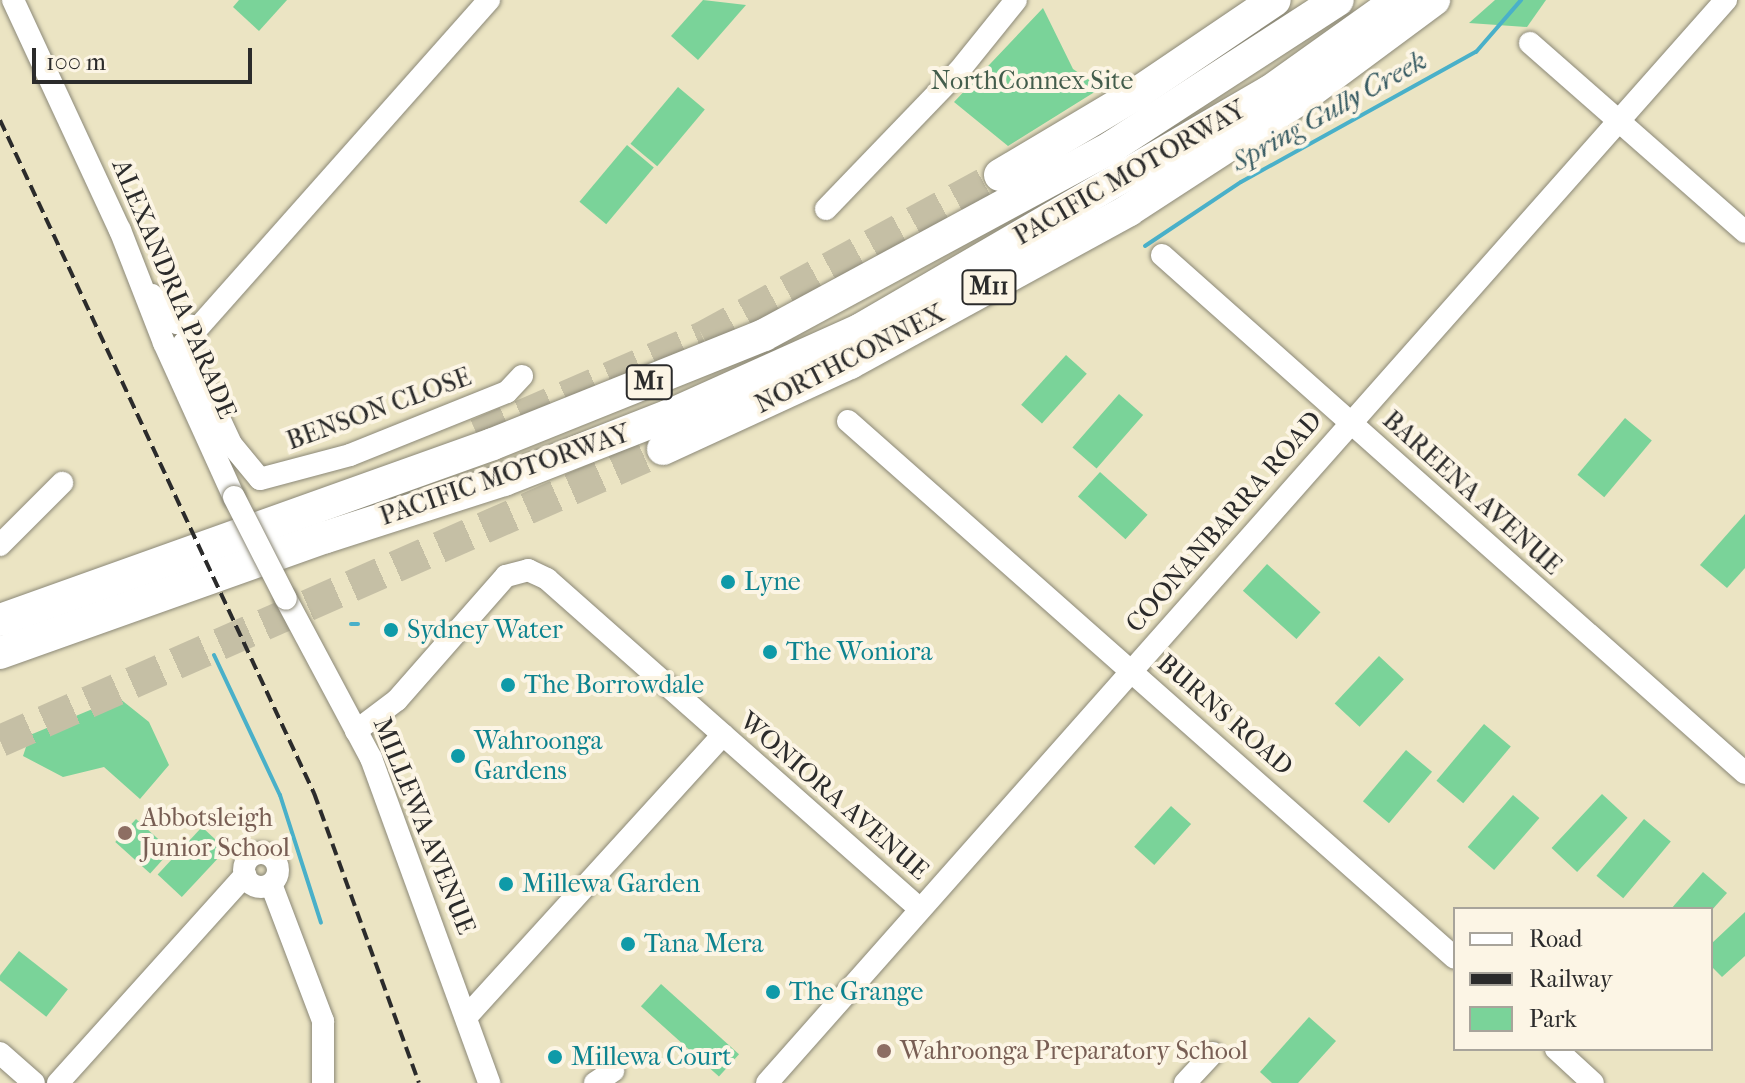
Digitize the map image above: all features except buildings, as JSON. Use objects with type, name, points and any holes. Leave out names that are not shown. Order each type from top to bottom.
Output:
[{"type":"highway","points":[[1000,175],[1133,96],[1275,0]]},
{"type":"highway","name":"PACIFIC MOTORWAY","points":[[3,618],[493,444],[764,335],[1113,146],[1338,0]]},
{"type":"highway","name":"PACIFIC MOTORWAY","points":[[0,653],[326,537],[504,480],[670,415],[861,329],[1269,92],[1398,0]]},
{"type":"highway","name":"NORTHCONNEX","points":[[663,449],[850,363],[1129,210],[1300,99],[1434,0]]},
{"type":"street","name":"ALEXANDRIA PARADE","points":[[13,0],[234,497],[286,599]]},
{"type":"street","points":[[141,282],[191,335],[489,0]]},
{"type":"street","name":"COONANBARRA ROAD","points":[[767,1083],[1349,421],[1726,0]]},
{"type":"street","points":[[826,209],[958,72],[1011,2]]},
{"type":"street","points":[[1530,43],[1745,232]]},
{"type":"street","name":"BAREENA AVENUE","points":[[1162,255],[1745,773]]},
{"type":"street","name":"BENSON CLOSE","points":[[191,335],[231,444],[260,479],[350,455],[507,392],[522,376]]},
{"type":"street","name":"BURNS ROAD","points":[[848,421],[1453,956]]},
{"type":"street","points":[[0,545],[62,483]]},
{"type":"street","name":"WONIORA AVENUE","points":[[356,731],[397,700],[506,576],[528,570],[547,579],[920,909]]},
{"type":"street","name":"MILLEWA AVENUE","points":[[286,599],[356,731],[468,1015],[489,1083]]},
{"type":"street","points":[[468,1015],[723,735]]},
{"type":"street","points":[[58,1083],[245,875],[253,855],[270,856],[278,872],[271,884],[323,1021],[323,1083]]},
{"type":"street","points":[[1558,1051],[1593,1083]]},
{"type":"street","points":[[0,1053],[34,1083]]},
{"type":"street","points":[[1185,1083],[1213,1053]]},
{"type":"green space","points":[[239,0],[287,0],[259,31],[233,7]]},
{"type":"green space","points":[[703,0],[746,5],[698,60],[671,36]]},
{"type":"green space","points":[[1495,0],[1546,0],[1527,27],[1469,23]]},
{"type":"green space","name":"NorthConnex Site","points":[[1043,8],[1073,69],[1101,88],[1008,146],[954,102]]},
{"type":"green space","points":[[678,87],[705,109],[657,166],[630,144]]},
{"type":"green space","points":[[627,145],[654,167],[606,224],[579,202]]},
{"type":"green space","points":[[1066,355],[1087,374],[1042,424],[1021,405]]},
{"type":"green space","points":[[1119,394],[1143,415],[1097,469],[1072,448]]},
{"type":"green space","points":[[1625,418],[1652,440],[1604,497],[1577,475]]},
{"type":"green space","points":[[1100,472],[1148,515],[1125,539],[1078,497]]},
{"type":"green space","points":[[1745,514],[1745,568],[1727,588],[1700,565]]},
{"type":"green space","points":[[1267,564],[1321,612],[1296,639],[1243,591]]},
{"type":"green space","points":[[1379,656],[1404,679],[1360,727],[1335,704]]},
{"type":"green space","points":[[119,698],[149,722],[169,765],[140,799],[104,767],[63,777],[23,756],[30,735]]},
{"type":"green space","points":[[1484,724],[1511,746],[1463,803],[1436,781]]},
{"type":"green space","points":[[1406,750],[1432,772],[1389,823],[1363,801]]},
{"type":"green space","points":[[1602,794],[1628,818],[1577,872],[1552,848]]},
{"type":"green space","points":[[1513,795],[1539,818],[1494,870],[1468,847]]},
{"type":"green space","points":[[1171,806],[1191,824],[1154,865],[1134,847]]},
{"type":"green space","points":[[136,819],[171,850],[150,873],[115,842]]},
{"type":"green space","points":[[1644,819],[1671,841],[1623,898],[1596,876]]},
{"type":"green space","points":[[202,827],[226,850],[182,897],[158,875]]},
{"type":"green space","points":[[1703,872],[1727,893],[1713,909],[1673,907]]},
{"type":"green space","points":[[1745,912],[1745,956],[1722,977],[1713,968],[1713,942]]},
{"type":"green space","points":[[19,951],[68,989],[46,1017],[0,981],[0,975]]},
{"type":"green space","points":[[661,984],[739,1054],[719,1077],[641,1006]]},
{"type":"green space","points":[[1309,1017],[1336,1041],[1298,1083],[1272,1083],[1260,1072]]},
{"type":"waterway","name":"Spring Gully Creek","points":[[1145,246],[1241,182],[1476,52],[1521,0]]},
{"type":"waterway","points":[[351,624],[358,624]]},
{"type":"waterway","points":[[214,655],[280,795],[321,923]]},
{"type":"tunnel","points":[[477,435],[703,337],[1000,175]]},
{"type":"tunnel","points":[[0,741],[663,449]]},
{"type":"railway","points":[[0,120],[314,793],[419,1083]]},
{"type":"place","name":"Lyne","points":[[728,582]]},
{"type":"place","name":"Sydney Water","points":[[391,630]]},
{"type":"place","name":"The Woniora","points":[[770,652]]},
{"type":"place","name":"The Borrowdale","points":[[508,685]]},
{"type":"place","name":"Wahroonga Gardens","points":[[458,756]]},
{"type":"place","name":"Abbotsleigh Junior School","points":[[125,833]]},
{"type":"place","name":"Millewa Garden","points":[[506,884]]},
{"type":"place","name":"Tana Mera","points":[[628,944]]},
{"type":"place","name":"The Grange","points":[[773,992]]},
{"type":"place","name":"Wahroonga Preparatory School","points":[[884,1051]]},
{"type":"place","name":"Millewa Court","points":[[555,1057]]}]
